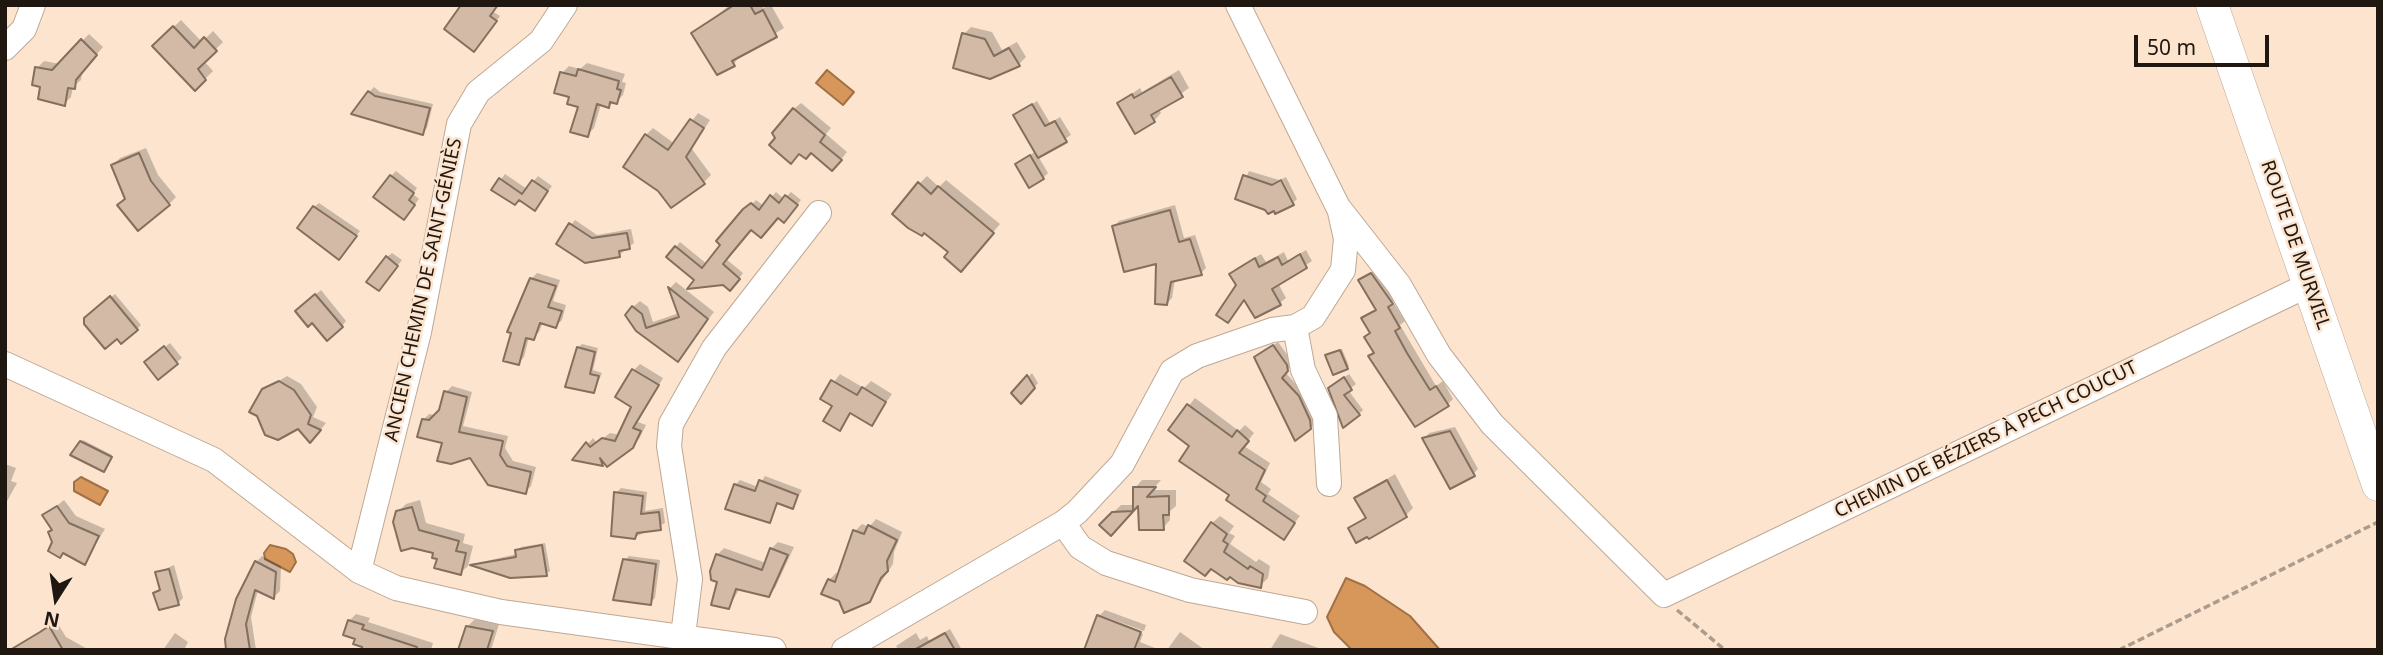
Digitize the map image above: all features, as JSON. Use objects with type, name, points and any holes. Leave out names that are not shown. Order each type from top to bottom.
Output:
[{"type":"main road","name":"ROUTE DE MURVIEL","points":[[2212,5],[2378,485]]},
{"type":"street","points":[[5,48],[24,29],[33,5]]},
{"type":"street","name":"ANCIEN CHEMIN DE SAINT-GÉNIÈS","points":[[359,571],[419,332],[459,124],[478,92],[541,41],[565,5]]},
{"type":"street","points":[[1238,5],[1338,207],[1399,285],[1439,355],[1492,424],[1664,596]]},
{"type":"street","points":[[844,650],[1063,523],[1122,464],[1172,371],[1197,356],[1272,330],[1295,327],[1313,317],[1343,270],[1346,239],[1338,207]]},
{"type":"street","points":[[683,636],[690,579],[670,446],[671,424],[713,348],[819,213]]},
{"type":"street","name":"CHEMIN DE BÉZIERS À PECH COUCUT","points":[[1664,596],[2308,285]]},
{"type":"street","points":[[1295,327],[1303,370],[1325,416],[1329,484]]},
{"type":"street","points":[[5,364],[214,460],[359,571],[396,588],[501,612],[772,650]]},
{"type":"street","points":[[1063,523],[1080,547],[1106,563],[1190,590],[1306,612]]},
{"type":"path","points":[[2119,650],[2378,522]]},
{"type":"path","points":[[1664,596],[1685,619],[1725,650]]},
{"type":"shaded area","points":[[827,70],[854,92],[843,105],[816,83]]},
{"type":"shaded area","points":[[81,477],[108,491],[100,505],[74,491],[74,482]]},
{"type":"shaded area","points":[[270,545],[286,549],[293,554],[296,562],[290,572],[265,559],[264,553]]},
{"type":"shaded area","points":[[1346,578],[1365,586],[1410,616],[1440,650],[1352,650],[1334,632],[1327,617]]},
{"type":"building","points":[[461,5],[498,5],[490,16],[497,21],[474,52],[444,29]]},
{"type":"building","points":[[734,5],[750,5],[755,14],[763,10],[777,37],[732,61],[735,66],[717,75],[691,33]]},
{"type":"building","points":[[173,26],[194,48],[204,37],[217,51],[198,69],[206,80],[195,91],[152,46]]},
{"type":"building","points":[[962,33],[985,39],[994,56],[1009,48],[1020,66],[990,79],[953,68]]},
{"type":"building","points":[[81,39],[97,55],[76,80],[75,89],[68,88],[65,106],[38,99],[40,87],[32,85],[35,67],[52,70]]},
{"type":"building","points":[[578,69],[619,81],[617,89],[621,90],[617,104],[610,102],[609,108],[597,104],[588,137],[570,132],[578,107],[567,104],[569,97],[554,93],[560,72],[576,76]]},
{"type":"building","points":[[1171,77],[1183,97],[1151,115],[1155,122],[1135,134],[1117,103],[1132,94],[1134,98]]},
{"type":"building","points":[[368,91],[375,96],[430,108],[423,135],[351,114]]},
{"type":"building","points":[[1032,104],[1045,126],[1055,121],[1067,142],[1038,158],[1013,115]]},
{"type":"building","points":[[793,108],[825,135],[820,142],[842,160],[832,171],[811,153],[806,159],[799,154],[791,164],[769,145],[775,138],[772,133]]},
{"type":"building","points":[[690,119],[704,128],[686,157],[705,184],[671,208],[658,191],[623,167],[645,134],[668,150]]},
{"type":"building","points":[[139,153],[151,181],[170,205],[138,231],[117,205],[125,199],[111,165]]},
{"type":"building","points":[[1030,155],[1044,179],[1029,188],[1015,164]]},
{"type":"building","points":[[390,175],[414,193],[409,200],[415,205],[404,220],[373,197]]},
{"type":"building","points":[[1243,175],[1272,185],[1281,180],[1294,205],[1275,214],[1274,211],[1268,214],[1265,210],[1235,199]]},
{"type":"building","points":[[499,178],[522,194],[532,180],[548,191],[535,211],[519,200],[515,205],[491,190]]},
{"type":"building","points":[[918,182],[931,194],[938,186],[994,233],[961,272],[944,257],[948,252],[924,233],[922,236],[908,228],[892,214]]},
{"type":"building","points":[[770,195],[779,203],[785,195],[798,205],[784,223],[778,218],[761,238],[751,230],[723,264],[740,279],[730,291],[723,285],[687,289],[694,280],[666,257],[675,246],[702,268],[720,245],[716,241],[743,209],[751,203],[759,210]]},
{"type":"building","points":[[313,206],[357,236],[339,260],[297,228]]},
{"type":"building","points":[[1170,210],[1179,242],[1190,239],[1202,275],[1171,282],[1167,305],[1155,304],[1156,264],[1124,272],[1112,226]]},
{"type":"building","points":[[569,223],[592,238],[627,233],[630,249],[619,251],[620,257],[585,263],[556,244]]},
{"type":"building","points":[[1300,254],[1307,268],[1272,289],[1281,305],[1255,318],[1244,300],[1228,323],[1216,315],[1236,285],[1229,274],[1255,258],[1259,267],[1278,257],[1282,265]]},
{"type":"building","points":[[386,256],[398,266],[379,291],[366,282]]},
{"type":"building","points":[[1371,273],[1393,304],[1388,307],[1400,328],[1395,331],[1407,353],[1430,390],[1436,386],[1449,406],[1415,427],[1368,356],[1374,353],[1364,337],[1370,333],[1361,318],[1376,310],[1358,280]]},
{"type":"building","points":[[530,278],[556,286],[548,307],[562,311],[556,328],[540,323],[534,340],[526,338],[519,365],[503,361],[511,333],[507,332]]},
{"type":"building","points":[[668,287],[708,319],[678,362],[636,331],[625,315],[632,306],[642,314],[646,328],[679,317]]},
{"type":"building","points":[[315,294],[343,327],[327,341],[312,323],[308,327],[295,311]]},
{"type":"building","points":[[110,296],[138,330],[121,344],[117,339],[105,349],[84,324],[84,318]]},
{"type":"building","points":[[1273,345],[1287,365],[1288,371],[1282,378],[1299,396],[1310,420],[1311,429],[1295,441],[1254,357]]},
{"type":"building","points":[[164,346],[178,364],[158,380],[144,362]]},
{"type":"building","points":[[577,347],[595,352],[590,374],[599,376],[594,393],[565,387]]},
{"type":"building","points":[[1340,350],[1348,369],[1333,375],[1325,355]]},
{"type":"building","points":[[632,369],[659,385],[633,428],[641,431],[633,448],[607,467],[600,458],[603,466],[572,460],[586,442],[590,447],[602,438],[615,441],[631,407],[615,397]]},
{"type":"building","points":[[1027,375],[1035,388],[1021,404],[1011,393]]},
{"type":"building","points":[[1344,377],[1352,390],[1344,395],[1360,415],[1343,428],[1328,388]]},
{"type":"building","points":[[831,380],[857,395],[862,387],[886,402],[872,426],[850,413],[840,431],[823,421],[832,406],[820,399]]},
{"type":"building","points":[[279,381],[294,390],[311,415],[308,424],[321,430],[310,443],[298,429],[278,440],[265,435],[257,416],[249,412],[262,389]]},
{"type":"building","points":[[444,391],[467,397],[459,432],[503,441],[500,455],[507,466],[531,472],[526,494],[488,485],[470,458],[451,464],[437,461],[442,443],[417,437],[422,419],[429,420],[439,410]]},
{"type":"building","points":[[1187,404],[1232,437],[1237,430],[1249,441],[1239,453],[1265,470],[1256,489],[1266,496],[1263,501],[1295,523],[1284,540],[1226,500],[1229,495],[1179,461],[1189,446],[1168,430]]},
{"type":"building","points":[[1450,431],[1475,476],[1450,489],[1422,438]]},
{"type":"building","points":[[80,441],[112,457],[104,472],[70,455]]},
{"type":"building","points":[[759,480],[798,495],[793,509],[777,503],[770,523],[725,509],[734,484],[755,491]]},
{"type":"building","points":[[1387,480],[1407,517],[1369,539],[1367,537],[1356,543],[1348,528],[1366,518],[1354,498]]},
{"type":"building","points":[[1133,487],[1156,487],[1147,497],[1169,496],[1169,515],[1163,515],[1164,530],[1139,530],[1138,506],[1111,536],[1099,525],[1112,512],[1133,511]]},
{"type":"building","points":[[614,492],[643,496],[641,514],[659,512],[661,530],[637,533],[635,539],[611,536]]},
{"type":"building","points":[[57,506],[69,523],[99,536],[85,565],[63,553],[60,558],[48,551],[52,542],[48,532],[52,530],[42,515]]},
{"type":"building","points":[[412,507],[419,530],[459,541],[456,551],[466,553],[461,575],[434,568],[437,559],[432,558],[433,553],[412,548],[401,551],[393,522],[396,511]]},
{"type":"building","points":[[1211,522],[1227,534],[1223,541],[1228,544],[1224,552],[1248,569],[1250,566],[1263,574],[1261,588],[1238,583],[1230,577],[1227,580],[1211,569],[1205,576],[1184,561]]},
{"type":"building","points":[[868,525],[897,540],[887,561],[888,571],[881,578],[870,602],[844,613],[839,601],[821,594],[828,579],[835,582],[853,530],[864,534]]},
{"type":"building","points":[[542,545],[547,576],[510,578],[470,565],[516,557],[515,550]]},
{"type":"building","points":[[770,548],[788,555],[769,597],[736,589],[729,609],[711,605],[717,582],[711,580],[710,571],[716,554],[762,570]]},
{"type":"building","points":[[623,559],[656,564],[651,605],[613,600]]},
{"type":"building","points":[[255,561],[276,572],[274,599],[255,590],[246,624],[250,650],[226,650],[225,639],[236,599]]},
{"type":"building","points":[[169,569],[179,605],[159,610],[153,593],[160,590],[155,572]]},
{"type":"building","points":[[1097,615],[1141,632],[1134,650],[1084,650]]},
{"type":"building","points":[[348,620],[364,625],[362,629],[417,647],[416,650],[362,650],[362,647],[353,644],[355,639],[343,635]]},
{"type":"building","points":[[49,626],[63,650],[10,650],[40,632]]},
{"type":"building","points":[[466,626],[493,631],[487,650],[458,650]]},
{"type":"building","points":[[945,633],[955,650],[914,650]]}]
